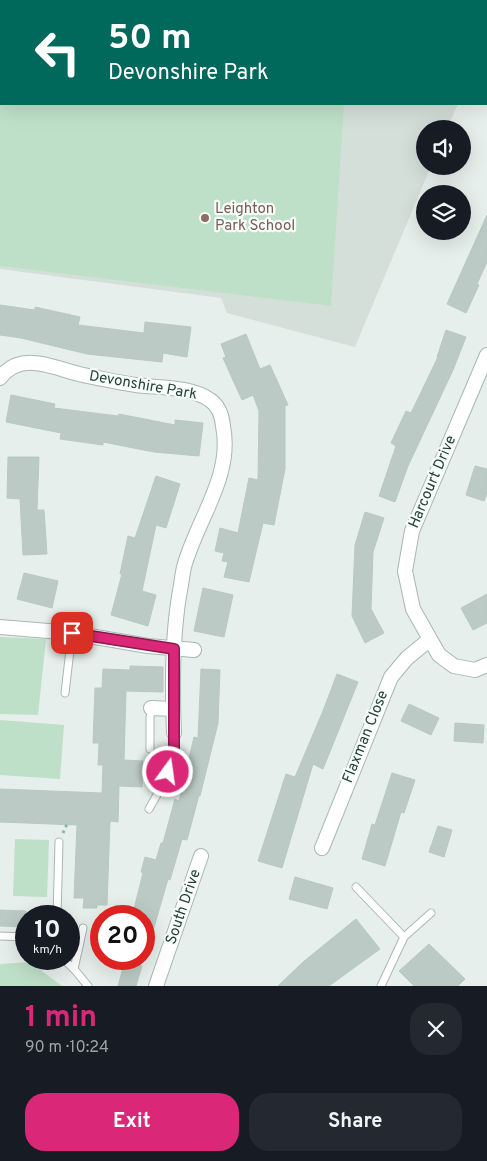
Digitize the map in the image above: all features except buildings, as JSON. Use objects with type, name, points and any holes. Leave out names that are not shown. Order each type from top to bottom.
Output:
[{"type":"street","name":"Harcourt Drive","points":[[487,354],[412,531],[405,571],[414,609],[429,640],[439,655],[454,666],[475,670],[487,665]]},
{"type":"street","name":"Devonshire Park","points":[[0,378],[4,372],[18,364],[30,362],[44,364],[74,374],[134,385],[190,391],[211,400],[221,413],[224,431],[224,458],[220,480],[184,566],[179,599],[174,649],[174,733]]},
{"type":"street","points":[[0,627],[72,633],[174,649],[194,650]]},
{"type":"street","name":"Flaxman Close","points":[[322,848],[391,676],[407,658],[429,640]]},
{"type":"street","points":[[152,708],[173,708]]},
{"type":"street","name":"South Drive","points":[[156,986],[201,856]]},
{"type":"lane","points":[[65,693],[72,633]]},
{"type":"lane","points":[[150,749],[150,718],[152,708]]},
{"type":"lane","name":"Devonshire Park","points":[[149,809],[174,758],[174,733]]},
{"type":"lane","points":[[57,905],[59,842]]},
{"type":"lane","points":[[356,887],[404,937]]},
{"type":"lane","points":[[381,986],[404,937],[431,913]]},
{"type":"lane","points":[[80,942],[83,928]]},
{"type":"lane","points":[[0,936],[15,936]]},
{"type":"lane","points":[[75,970],[88,986]]},
{"type":"shaded area","name":"Leighton Park School","points":[[0,105],[458,105],[451,120],[416,120],[416,175],[427,175],[423,185],[416,185],[416,202],[355,347],[227,313],[221,298],[0,269]]},
{"type":"green space","name":"Leighton Park School","points":[[0,105],[344,105],[331,306],[0,266]]},
{"type":"green space","points":[[0,637],[46,639],[38,715],[0,714]]},
{"type":"green space","points":[[0,720],[64,725],[60,779],[0,775]]},
{"type":"green space","points":[[15,839],[49,840],[47,897],[13,896]]},
{"type":"green space","points":[[15,963],[15,970],[41,970],[62,986],[0,986],[0,964]]},
{"type":"place","name":"Leighton Park School","points":[[205,218]]},
{"type":"route","points":[[72,633],[174,649],[174,758],[168,772]]}]
